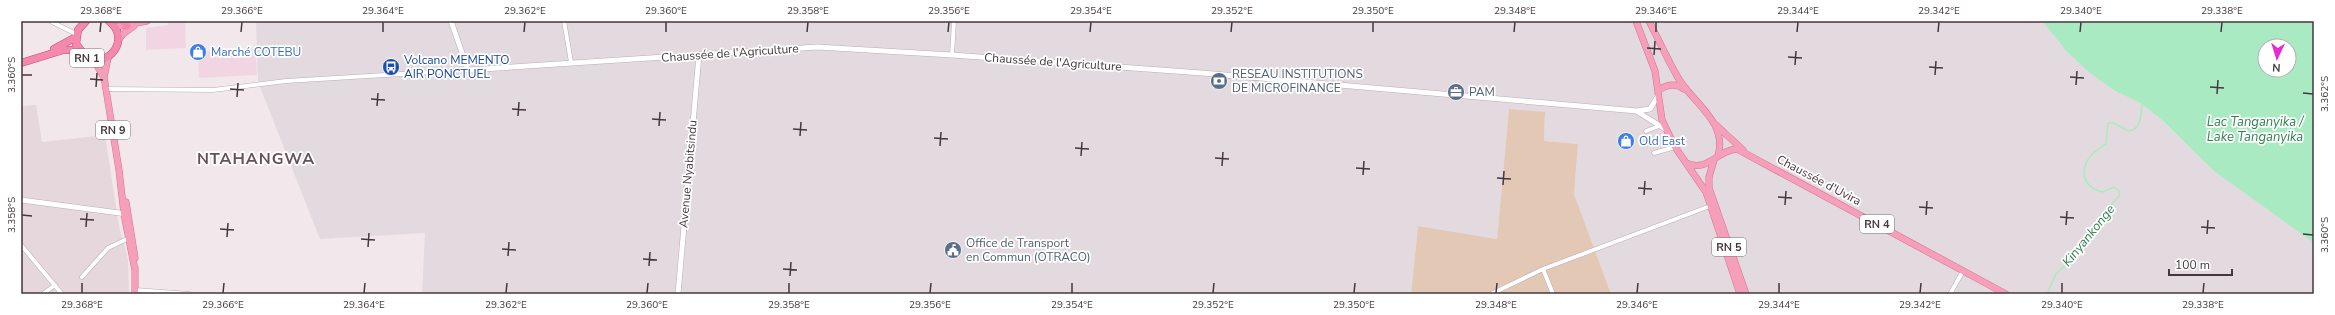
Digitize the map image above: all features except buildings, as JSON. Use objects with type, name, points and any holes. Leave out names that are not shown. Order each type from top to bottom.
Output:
[{"type":"highway","name":"RN 1","points":[[21,63],[45,54],[76,36],[86,21]]},
{"type":"highway","name":"RN 1","points":[[76,36],[79,50],[86,57],[94,60],[108,58],[117,48],[119,40],[115,27],[110,21]]},
{"type":"highway","name":"RN 1","points":[[45,54],[67,50],[79,50]]},
{"type":"main road","points":[[1636,21],[1655,71],[1665,129],[1674,147],[1702,186],[1710,202]]},
{"type":"main road","points":[[1649,21],[1677,76],[1687,91],[1715,124],[1720,140],[1708,183],[1710,202]]},
{"type":"main road","points":[[115,27],[125,23],[144,22]]},
{"type":"main road","points":[[119,40],[128,29],[144,22]]},
{"type":"main road","name":"RN 9","points":[[108,58],[104,77],[131,237],[135,270],[135,292]]},
{"type":"main road","name":"RN 9","points":[[94,60],[104,77]]},
{"type":"main road","points":[[1658,93],[1664,86],[1674,84],[1687,91]]},
{"type":"main road","name":"RN 4","points":[[1715,124],[1748,155]]},
{"type":"main road","name":"RN 4","points":[[1716,158],[1737,149],[1748,155]]},
{"type":"main road","name":"Chaussée d'Uvira","points":[[1748,155],[2006,294]]},
{"type":"main road","points":[[1686,163],[1701,166],[1716,158]]},
{"type":"main road","name":"RN 5","points":[[1710,202],[1740,294]]},
{"type":"main road","name":"RN 5","points":[[1710,202],[1746,294]]},
{"type":"street","points":[[50,21],[76,36]]},
{"type":"street","points":[[451,21],[468,70]]},
{"type":"street","points":[[564,21],[571,62]]},
{"type":"street","points":[[952,54],[954,21]]},
{"type":"street","name":"Chaussée de l'Agriculture","points":[[106,90],[213,90],[286,81],[817,47],[952,54],[1202,72],[1637,111],[1648,116],[1659,126],[1665,129]]},
{"type":"street","name":"Avenue Nyabitsindu","points":[[678,294],[699,55]]},
{"type":"street","points":[[1637,111],[1650,109],[1658,93]]},
{"type":"street","points":[[1646,131],[1659,126]]},
{"type":"street","points":[[1654,153],[1674,147]]},
{"type":"street","points":[[21,200],[126,214]]},
{"type":"street","points":[[1491,294],[1543,269],[1710,202]]},
{"type":"street","points":[[82,277],[108,248],[131,237]]},
{"type":"street","points":[[21,245],[62,294]]},
{"type":"street","points":[[1543,269],[1553,294]]},
{"type":"street","points":[[1950,294],[1963,271]]},
{"type":"street","points":[[43,294],[55,285]]},
{"type":"street","points":[[135,292],[190,294]]},
{"type":"shaded area","points":[[256,21],[2042,21],[2067,52],[2115,91],[2142,104],[2163,121],[2215,172],[2314,243],[2314,294],[1611,294],[1574,194],[1578,144],[1544,141],[1545,115],[1509,110],[1497,239],[1418,226],[1411,294],[422,294],[425,233],[320,239],[258,82]]},
{"type":"shaded area","points":[[168,22],[185,22],[186,48],[146,50],[146,28],[168,25]]},
{"type":"shaded area","points":[[256,49],[257,75],[199,78],[198,52]]},
{"type":"shaded area","points":[[36,105],[42,142],[105,135],[119,226],[128,259],[129,294],[21,294],[21,106]]},
{"type":"shaded area","points":[[1509,109],[1545,112],[1544,141],[1578,144],[1574,194],[1611,294],[1411,294],[1418,226],[1497,239]]},
{"type":"water","name":"Lac Tanganyika / Lake Tanganyika","points":[[2042,21],[2314,21],[2314,243],[2215,172],[2163,121],[2142,104],[2115,91],[2089,72],[2067,52]]},
{"type":"waterway","name":"Kinyankonge","points":[[2047,294],[2056,274],[2069,261],[2099,219],[2119,196],[2119,191],[2114,187],[2102,192],[2090,185],[2084,176],[2086,165],[2093,153],[2106,144],[2108,123],[2114,123],[2129,131],[2133,130],[2139,124],[2142,104]]},
{"type":"place","name":"Marché COTEBU","points":[[198,52]]},
{"type":"place","name":"Volcano MEMENTO AIR PONCTUEL","points":[[391,67]]},
{"type":"place","name":"RESEAU INSTITUTIONS DE MICROFINANCE","points":[[1219,81]]},
{"type":"place","name":"PAM","points":[[1456,92]]},
{"type":"place","name":"Old East","points":[[1626,141]]},
{"type":"place","name":"Office de Transport en Commun (OTRACO)","points":[[953,250]]},
{"type":"district","name":"NTAHANGWA","points":[[256,158]]}]
